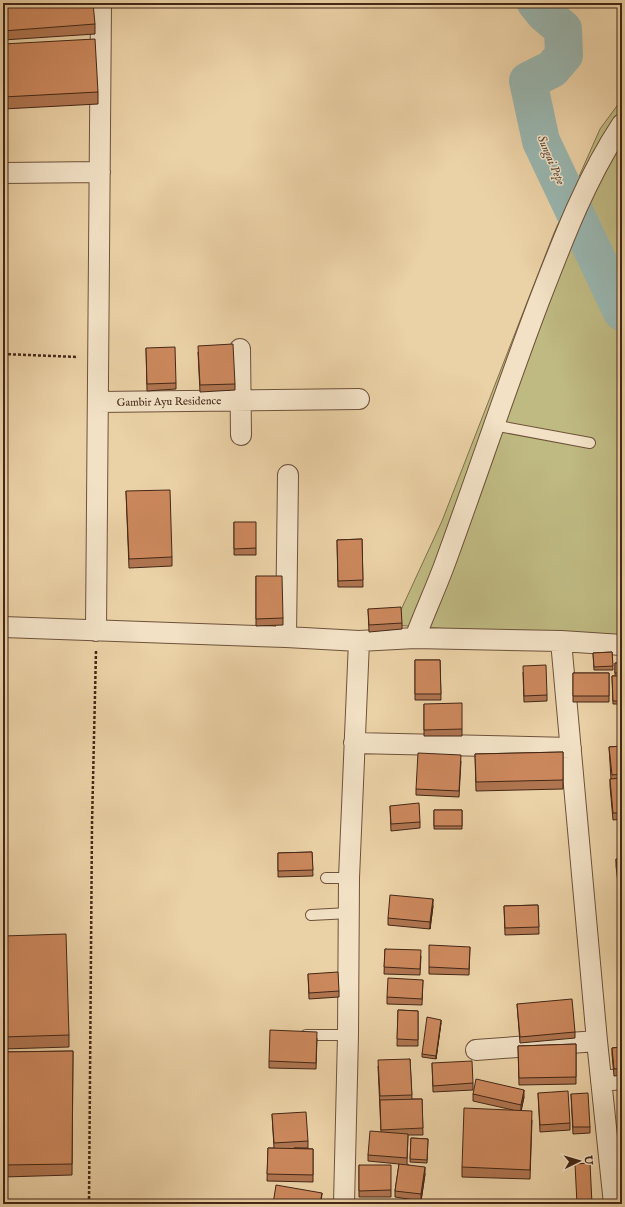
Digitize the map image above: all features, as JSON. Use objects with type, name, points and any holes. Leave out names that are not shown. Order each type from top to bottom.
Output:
[{"type":"street","points":[[96,631],[101,3]]},
{"type":"street","points":[[415,638],[444,567],[512,372],[564,238],[581,196],[609,144],[622,124]]},
{"type":"street","points":[[3,173],[100,172]]},
{"type":"street","points":[[240,349],[241,435]]},
{"type":"street","name":"Gambir Ayu Residence","points":[[98,402],[360,399]]},
{"type":"street","points":[[286,637],[288,475]]},
{"type":"street","points":[[3,627],[358,641],[415,638],[561,641],[622,645]]},
{"type":"street","points":[[344,1204],[348,1035],[349,878],[358,641]]},
{"type":"street","points":[[561,641],[597,1041],[614,1204]]},
{"type":"street","points":[[354,744],[571,748]]},
{"type":"street","points":[[476,1050],[597,1041]]},
{"type":"street","points":[[601,1081],[622,1079]]},
{"type":"lane","points":[[493,425],[590,442]]},
{"type":"lane","points":[[326,878],[349,878]]},
{"type":"lane","points":[[311,915],[349,913]]},
{"type":"lane","points":[[306,1035],[348,1035]]},
{"type":"path","points":[[3,354],[98,358]]},
{"type":"path","points":[[89,1204],[92,824],[96,631]]},
{"type":"shaded area","points":[[622,99],[622,641],[394,625],[442,521],[554,233],[600,129]]},
{"type":"building","points":[[3,3],[93,3],[95,24],[3,31]]},
{"type":"building","points":[[95,39],[98,92],[3,97],[3,44]]},
{"type":"building","points":[[233,344],[235,384],[200,385],[198,346]]},
{"type":"building","points":[[175,347],[176,383],[147,384],[146,348]]},
{"type":"building","points":[[170,490],[172,557],[129,559],[126,491]]},
{"type":"building","points":[[234,522],[256,522],[256,548],[234,549]]},
{"type":"building","points":[[362,539],[363,580],[338,581],[337,540]]},
{"type":"building","points":[[256,576],[282,576],[283,618],[256,619]]},
{"type":"building","points":[[401,607],[402,623],[369,625],[368,609]]},
{"type":"building","points":[[612,652],[613,666],[594,667],[593,653]]},
{"type":"building","points":[[415,660],[440,660],[441,694],[415,694]]},
{"type":"building","points":[[615,663],[622,663],[622,673],[615,673]]},
{"type":"building","points":[[546,665],[547,695],[524,696],[523,666]]},
{"type":"building","points":[[573,673],[609,673],[609,696],[573,696]]},
{"type":"building","points":[[612,676],[622,676],[622,701],[613,701]]},
{"type":"building","points":[[462,703],[462,729],[424,730],[424,704]]},
{"type":"building","points":[[622,746],[622,774],[612,775],[609,747]]},
{"type":"building","points":[[563,752],[563,780],[476,782],[475,754]]},
{"type":"building","points":[[418,753],[461,755],[459,791],[416,789]]},
{"type":"building","points":[[622,778],[622,813],[613,813],[610,779]]},
{"type":"building","points":[[419,803],[420,822],[391,824],[390,806]]},
{"type":"building","points":[[434,810],[462,810],[462,826],[434,826]]},
{"type":"building","points":[[312,852],[313,870],[278,871],[278,853]]},
{"type":"building","points":[[616,859],[622,859],[622,885],[619,886]]},
{"type":"building","points":[[390,895],[433,899],[430,922],[388,918]]},
{"type":"building","points":[[538,905],[539,927],[505,928],[504,906]]},
{"type":"building","points":[[66,934],[69,1035],[3,1037],[3,936]]},
{"type":"building","points":[[429,945],[470,947],[469,969],[429,967]]},
{"type":"building","points":[[385,949],[421,950],[420,969],[384,967]]},
{"type":"building","points":[[338,972],[339,991],[309,993],[308,974]]},
{"type":"building","points":[[388,978],[423,980],[422,999],[387,997]]},
{"type":"building","points":[[572,999],[575,1032],[520,1037],[517,1004]]},
{"type":"building","points":[[398,1010],[418,1011],[418,1040],[397,1039]]},
{"type":"building","points":[[427,1017],[441,1020],[436,1056],[422,1054]]},
{"type":"building","points":[[270,1030],[317,1032],[316,1063],[269,1061]]},
{"type":"building","points":[[576,1044],[576,1077],[519,1078],[518,1046]]},
{"type":"building","points":[[622,1047],[622,1068],[614,1069],[612,1048]]},
{"type":"building","points":[[73,1051],[72,1164],[3,1165],[3,1052]]},
{"type":"building","points":[[410,1059],[412,1095],[380,1096],[378,1060]]},
{"type":"building","points":[[472,1061],[473,1083],[433,1086],[432,1063]]},
{"type":"building","points":[[476,1079],[524,1090],[521,1105],[473,1094]]},
{"type":"building","points":[[568,1091],[570,1123],[540,1125],[538,1093]]},
{"type":"building","points":[[588,1093],[590,1127],[573,1127],[571,1094]]},
{"type":"building","points":[[422,1099],[423,1128],[381,1130],[380,1100]]},
{"type":"building","points":[[464,1108],[532,1111],[530,1170],[462,1167]]},
{"type":"building","points":[[306,1112],[308,1141],[274,1143],[272,1114]]},
{"type":"building","points":[[370,1131],[408,1134],[407,1158],[368,1155]]},
{"type":"building","points":[[411,1138],[428,1139],[427,1160],[410,1159]]},
{"type":"building","points":[[268,1148],[313,1149],[313,1175],[267,1174]]},
{"type":"building","points":[[590,1163],[592,1204],[577,1204],[575,1164]]},
{"type":"building","points":[[399,1164],[425,1167],[421,1194],[395,1191]]},
{"type":"building","points":[[359,1165],[391,1165],[391,1190],[359,1191]]},
{"type":"building","points":[[276,1185],[322,1193],[320,1204],[273,1204]]},
{"type":"waterway","name":"Sungai Pepe","points":[[536,3],[545,14],[563,29],[564,55],[552,69],[528,81],[541,141],[622,312]]}]
